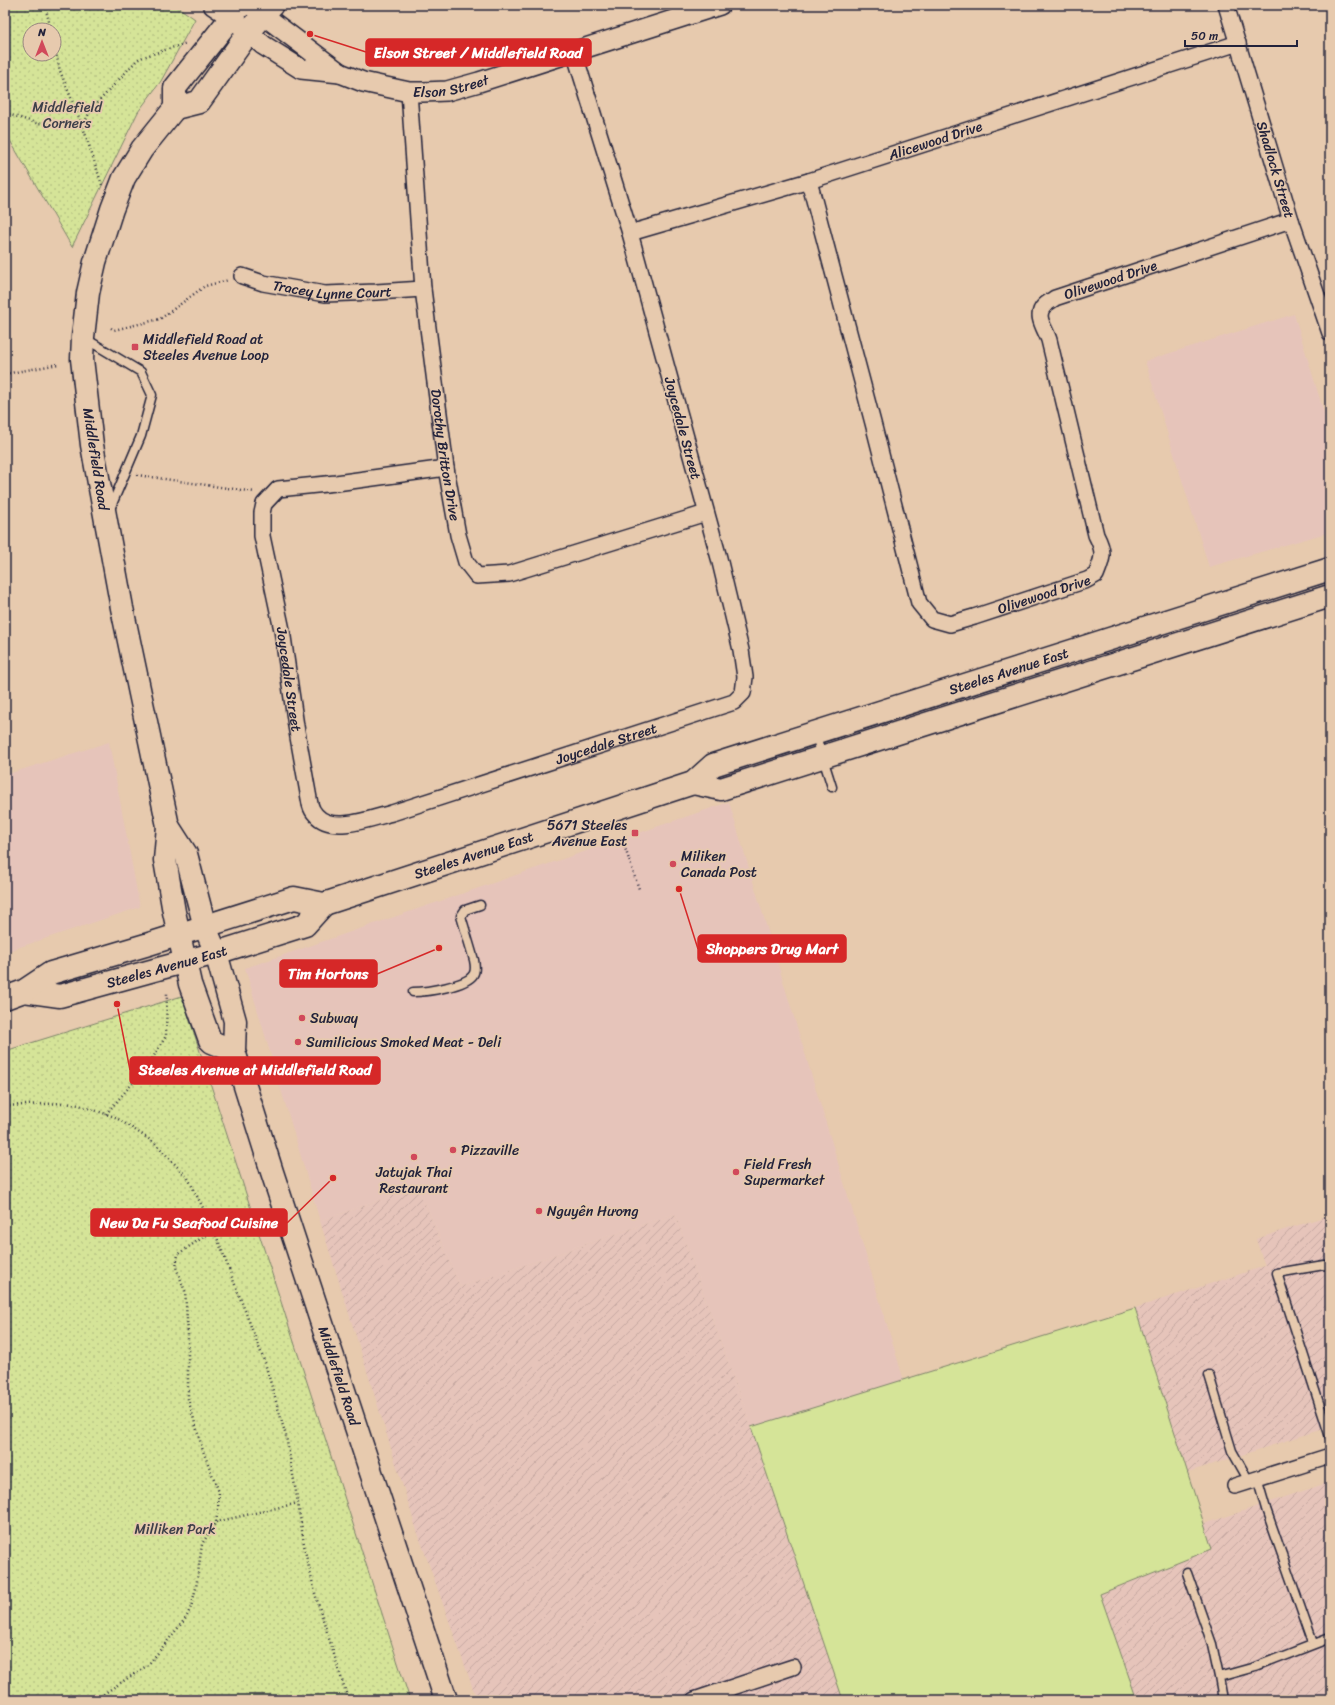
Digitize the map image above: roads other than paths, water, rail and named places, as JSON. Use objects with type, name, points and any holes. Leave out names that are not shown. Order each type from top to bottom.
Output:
[{"type":"main road","points":[[236,11],[175,88],[175,108],[199,102],[249,32],[262,9]]},
{"type":"main road","name":"Middlefield Road","points":[[175,108],[142,149],[124,178],[112,209],[95,262],[88,293],[82,359],[92,445],[105,519],[122,608],[168,826],[165,860],[178,935],[184,962],[210,1040],[234,1051]]},
{"type":"main road","name":"Steeles Avenue East","points":[[14,994],[60,996],[216,953],[305,924],[324,904],[692,783],[713,765],[1330,569]]},
{"type":"main road","name":"Steeles Avenue East","points":[[692,783],[720,789],[1330,596]]},
{"type":"main road","name":"Middlefield Road","points":[[168,826],[186,854],[205,927],[216,953],[235,1021],[234,1051],[277,1187],[446,1700]]},
{"type":"main road","name":"Steeles Avenue East","points":[[14,994],[51,973],[205,927],[294,898],[324,904]]},
{"type":"street","name":"Elson Street","points":[[213,5],[236,11],[249,32],[263,45],[301,69],[340,73],[363,82],[409,92],[447,91],[720,5]]},
{"type":"street","name":"Shadlock Street","points":[[1226,5],[1290,220],[1330,333]]},
{"type":"street","name":"Elson Street","points":[[262,9],[278,25],[340,73]]},
{"type":"street","name":"Alicewood Drive","points":[[630,233],[809,181],[1238,43]]},
{"type":"street","name":"Joycedale Street","points":[[446,468],[336,484],[278,489],[264,504],[262,513],[262,536],[282,630],[296,726],[310,804],[316,816],[334,825],[392,813],[734,702],[743,693],[745,677],[740,643],[706,514],[630,233],[574,52]]},
{"type":"street","name":"Dorothy Britton Drive","points":[[409,92],[423,289],[446,468],[458,535],[466,562],[477,576],[509,574],[706,514]]},
{"type":"street","name":"Olivewood Drive","points":[[809,181],[919,603],[932,619],[950,624],[1087,580],[1096,575],[1103,558],[1101,544],[1096,535],[1049,340],[1041,322],[1043,306],[1054,298],[1290,220]]},
{"type":"street","name":"Tracey Lynne Court","points":[[242,276],[262,283],[325,294],[423,289]]},
{"type":"street","points":[[1235,1486],[1253,1479],[1330,1456]]},
{"type":"street","points":[[694,1700],[793,1667]]},
{"type":"lane","points":[[83,337],[141,372],[152,395],[141,436],[105,519]]},
{"type":"lane","points":[[815,732],[832,787]]},
{"type":"lane","points":[[414,992],[428,992],[464,982],[473,976],[476,968],[461,916],[465,910],[480,905]]},
{"type":"lane","points":[[1330,1266],[1324,1265],[1276,1273],[1330,1437]]},
{"type":"lane","points":[[1209,1375],[1232,1451],[1253,1479],[1313,1643]]},
{"type":"lane","points":[[1187,1573],[1212,1644],[1223,1700]]},
{"type":"lane","points":[[1219,1677],[1255,1667],[1313,1643],[1330,1638]]},
{"type":"place","name":"Elson Street / Middlefield Road","points":[[310,34]]},
{"type":"place","name":"Middlefield Road at Steeles Avenue Loop","points":[[135,347]]},
{"type":"place","name":"5671 Steeles Avenue East","points":[[635,833]]},
{"type":"place","name":"Miliken Canada Post","points":[[673,864]]},
{"type":"place","name":"Shoppers Drug Mart","points":[[679,889]]},
{"type":"place","name":"Tim Hortons","points":[[439,948]]},
{"type":"place","name":"Steeles Avenue at Middlefield Road","points":[[117,1004]]},
{"type":"place","name":"Subway","points":[[302,1018]]},
{"type":"place","name":"Sumilicious Smoked Meat - Deli","points":[[298,1042]]},
{"type":"place","name":"Pizzaville","points":[[453,1150]]},
{"type":"place","name":"Jatujak Thai Restaurant","points":[[414,1157]]},
{"type":"place","name":"Field Fresh Supermarket","points":[[736,1172]]},
{"type":"place","name":"New Da Fu Seafood Cuisine","points":[[333,1178]]},
{"type":"place","name":"Nguyên Hương","points":[[539,1211]]},
{"type":"park label","name":"Middlefield Corners","points":[[67,116]]},
{"type":"park label","name":"Milliken Park","points":[[175,1529]]}]
